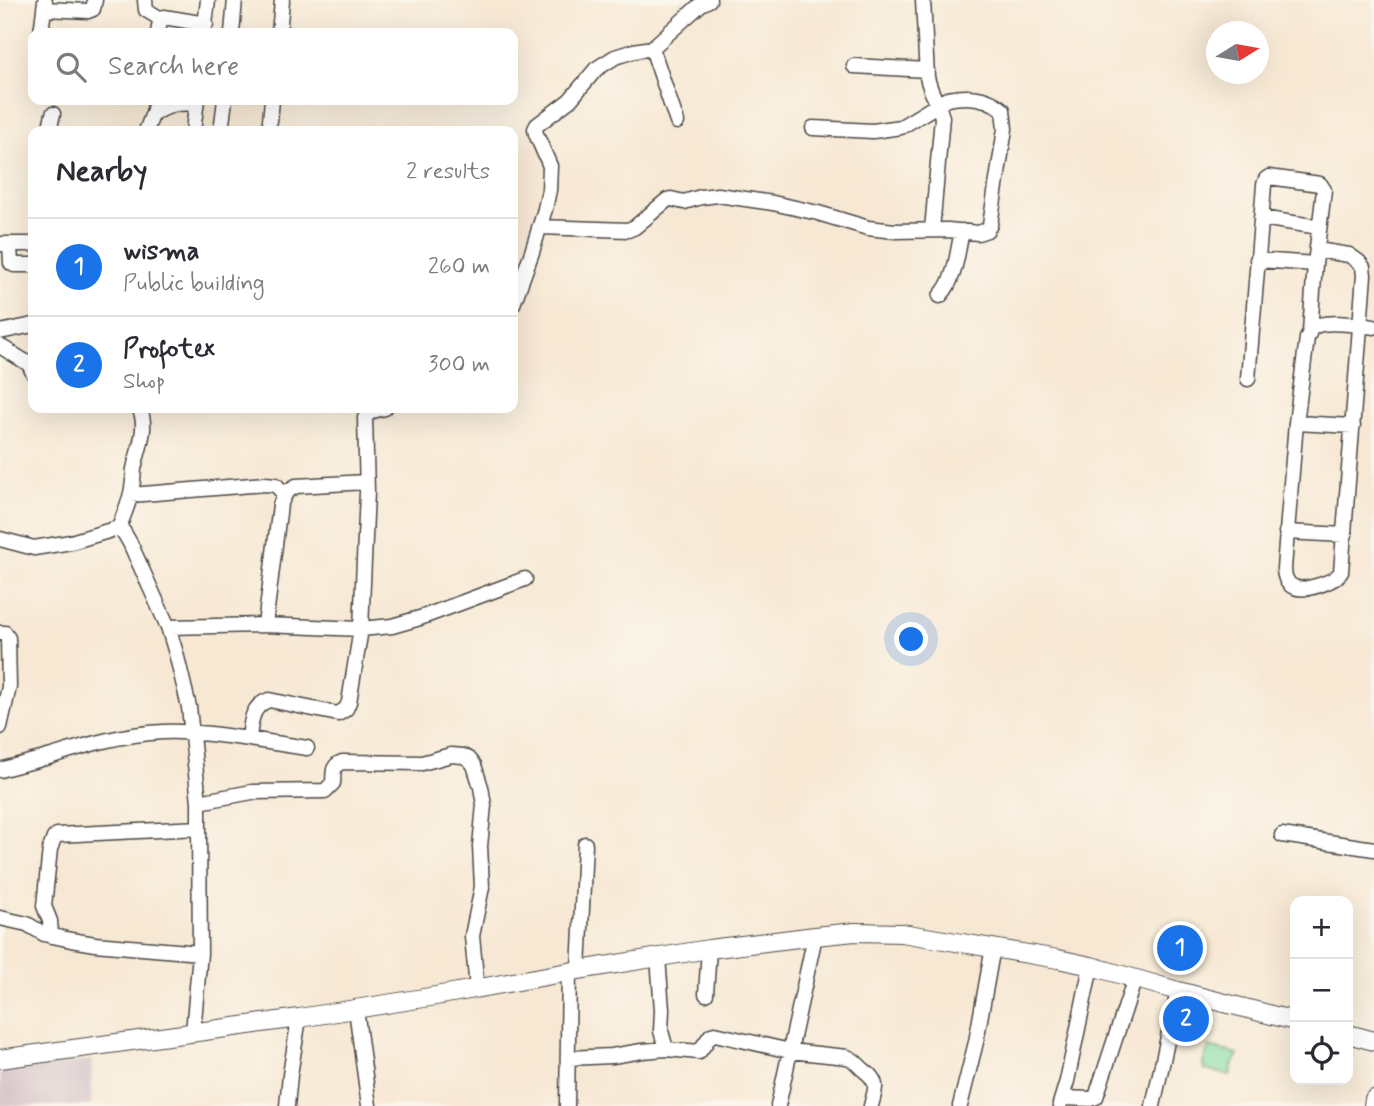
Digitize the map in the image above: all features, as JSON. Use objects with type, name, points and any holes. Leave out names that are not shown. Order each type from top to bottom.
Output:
[{"type":"main road","points":[[0,1059],[299,1018],[709,949],[855,932],[902,933],[1091,966],[1290,1020]]},
{"type":"main road","points":[[1353,1035],[1374,1041]]},
{"type":"main road","points":[[1373,1106],[1374,1099]]},
{"type":"street","points":[[42,28],[45,4],[88,11],[93,9],[95,0]]},
{"type":"street","points":[[145,0],[146,10],[160,26],[169,17],[202,28]]},
{"type":"street","points":[[205,28],[208,0]]},
{"type":"street","points":[[232,28],[235,0]]},
{"type":"street","points":[[518,290],[545,209],[551,176],[548,159],[536,134],[537,125],[570,100],[596,69],[615,57],[652,48],[709,0]]},
{"type":"street","points":[[923,0],[929,89],[942,117],[932,230]]},
{"type":"street","points":[[279,28],[282,1]]},
{"type":"street","points":[[652,48],[677,122]]},
{"type":"street","points":[[854,66],[926,70]]},
{"type":"street","points":[[539,227],[628,230],[635,228],[667,200],[684,202],[718,195],[818,212],[868,228],[895,231],[948,230],[978,233],[984,232],[990,225],[1005,129],[1003,110],[986,99],[968,96],[947,99],[901,127],[873,131],[813,128]]},
{"type":"street","points":[[193,126],[196,105]]},
{"type":"street","points":[[222,126],[224,105]]},
{"type":"street","points":[[270,121],[272,105]]},
{"type":"street","points":[[147,126],[154,106]]},
{"type":"street","points":[[50,126],[53,114]]},
{"type":"street","points":[[1248,379],[1257,260],[1266,179],[1269,177],[1320,184],[1324,193],[1319,227],[1316,257],[1310,331],[1296,423],[1284,574],[1289,584],[1296,588],[1329,582],[1338,578],[1341,572],[1353,426],[1368,326],[1363,267],[1349,255],[1316,257],[1257,260]]},
{"type":"street","points":[[1261,218],[1319,227]]},
{"type":"street","points":[[940,296],[947,289],[962,231]]},
{"type":"street","points":[[28,244],[5,244],[11,263],[28,265]]},
{"type":"street","points":[[1310,331],[1315,326],[1324,324],[1368,326]]},
{"type":"street","points":[[0,332],[28,326]]},
{"type":"street","points":[[0,346],[28,363]]},
{"type":"street","points":[[119,529],[131,495],[134,467],[143,430],[142,413]]},
{"type":"street","points":[[249,738],[254,711],[267,701],[338,714],[344,712],[349,702],[361,629],[366,482],[365,418],[368,413]]},
{"type":"street","points":[[1296,423],[1353,426]]},
{"type":"street","points":[[265,625],[280,505],[285,495],[296,486],[366,482]]},
{"type":"street","points":[[131,495],[265,484],[276,485],[285,495]]},
{"type":"street","points":[[0,539],[34,548],[71,542],[119,529],[123,531],[168,628],[186,689],[199,802],[200,953],[193,1032]]},
{"type":"street","points":[[1286,532],[1345,535]]},
{"type":"street","points":[[168,628],[265,625],[361,629],[392,625],[420,618],[525,579]]},
{"type":"street","points":[[0,633],[5,633],[8,638],[9,687],[0,727]]},
{"type":"street","points":[[0,769],[94,742],[164,732],[249,738],[307,748]]},
{"type":"street","points":[[199,802],[252,792],[326,791],[333,783],[335,767],[342,762],[422,763],[451,755],[469,758],[474,765],[484,805],[480,846],[482,887],[472,936],[477,988]]},
{"type":"street","points":[[51,936],[50,921],[44,906],[50,849],[57,835],[199,828]]},
{"type":"street","points":[[1282,835],[1374,849]]},
{"type":"street","points":[[566,1106],[585,844]]},
{"type":"street","points":[[0,918],[27,924],[51,936],[95,944],[200,953]]},
{"type":"street","points":[[778,1106],[815,936]]},
{"type":"street","points":[[960,1106],[976,1042],[993,947]]},
{"type":"street","points":[[706,994],[709,949]]},
{"type":"street","points":[[659,957],[661,1031],[666,1049]]},
{"type":"street","points":[[1091,966],[1061,1102],[1096,1097],[1135,978]]},
{"type":"street","points":[[1153,1106],[1178,991]]},
{"type":"street","points":[[356,1009],[369,1106]]},
{"type":"street","points":[[288,1106],[299,1018]]},
{"type":"street","points":[[568,1058],[666,1049],[699,1052],[711,1035],[715,1034],[790,1051],[856,1060],[875,1081],[871,1106]]},
{"type":"shaded area","points":[[92,1060],[91,1106],[0,1106],[0,1071]]},
{"type":"green space","points":[[1209,1047],[1238,1054],[1230,1075],[1204,1070],[1203,1063]]},
{"type":"place","name":"wisma","points":[[1180,948]]},
{"type":"place","name":"Profotex","points":[[1186,1019]]}]
